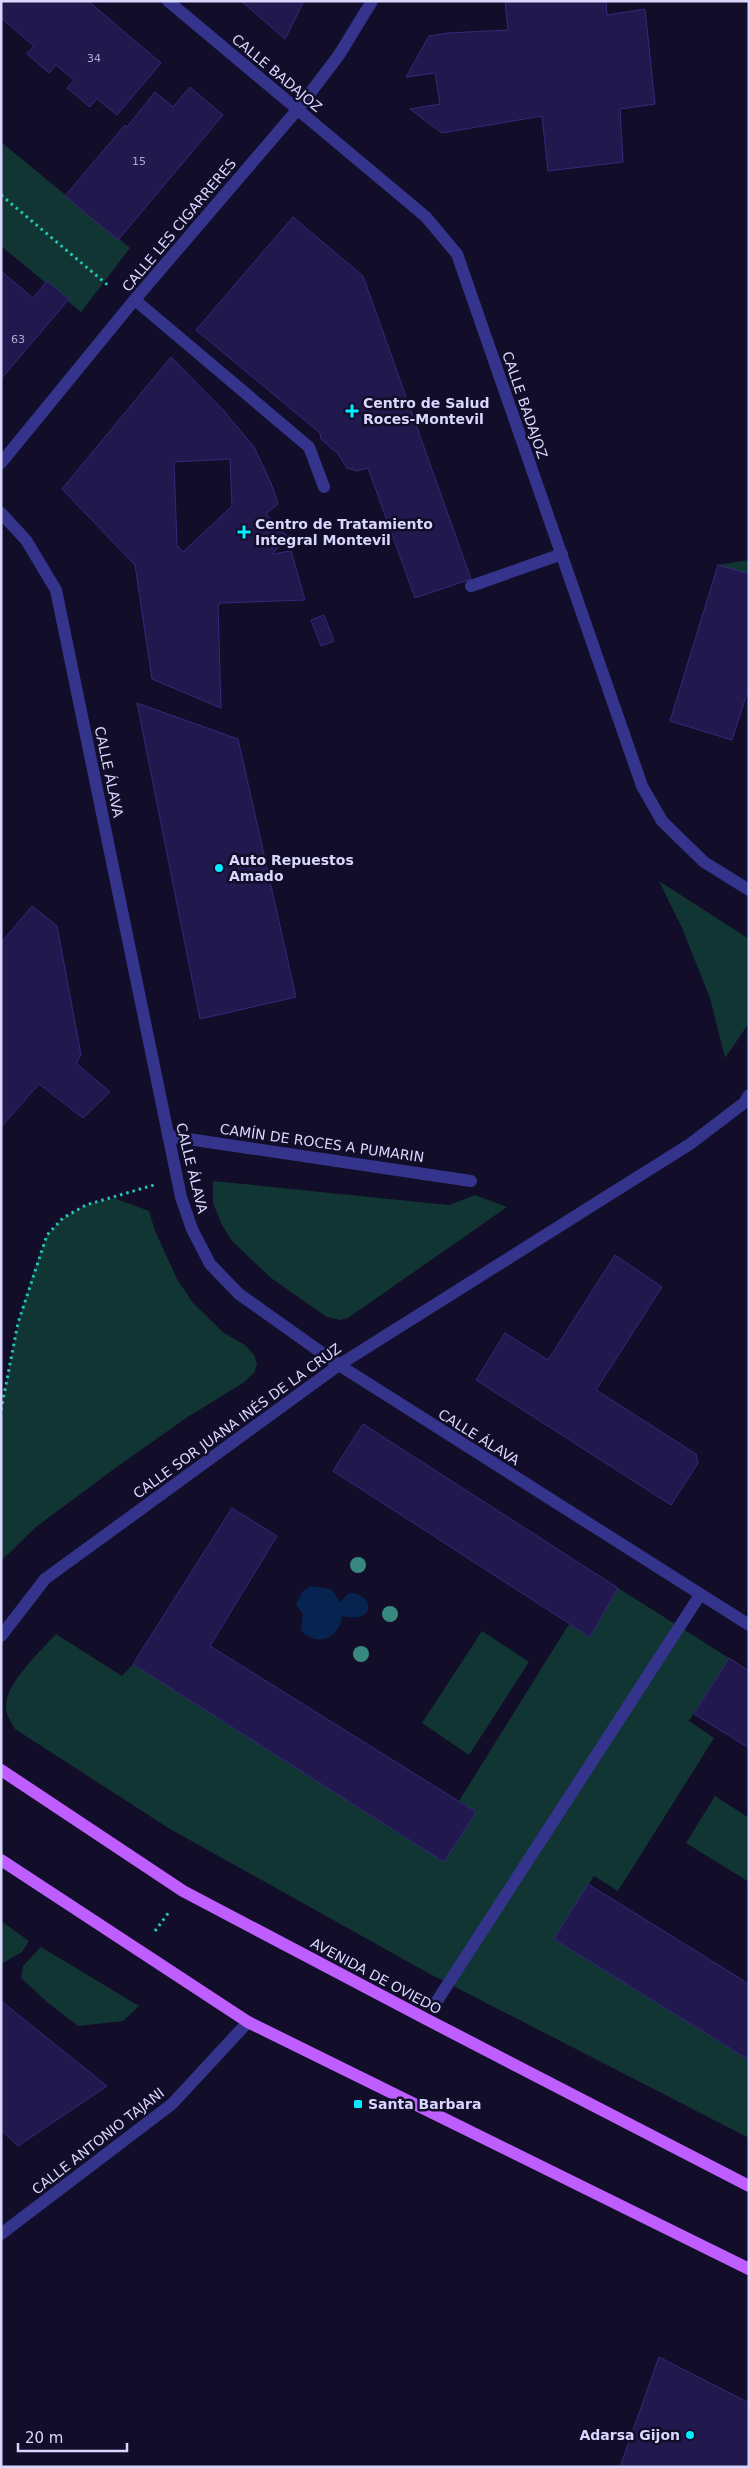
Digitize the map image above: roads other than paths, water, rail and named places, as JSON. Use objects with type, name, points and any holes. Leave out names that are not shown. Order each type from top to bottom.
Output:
[{"type":"main road","name":"AVENIDA DE OVIEDO","points":[[1,1770],[183,1891],[426,2020],[749,2186]]},
{"type":"main road","points":[[1,1860],[248,2022],[749,2269]]},
{"type":"street","name":"CALLE BADAJOZ","points":[[168,1],[298,109],[345,152],[426,216],[456,254],[642,786],[662,821],[704,862],[749,890]]},
{"type":"street","name":"CALLE LES CIGARRERES","points":[[1,463],[298,109],[339,55],[372,1]]},
{"type":"street","points":[[136,300],[309,447],[324,487]]},
{"type":"street","name":"CALLE ÁLAVA","points":[[1,513],[26,540],[56,590],[181,1197],[192,1229],[210,1264],[239,1294],[339,1365],[749,1625]]},
{"type":"street","points":[[471,586],[562,554]]},
{"type":"street","name":"CALLE SOR JUANA INÉS DE LA CRUZ","points":[[1,1636],[45,1579],[339,1365],[690,1144],[746,1099]]},
{"type":"street","name":"CAMÍN DE ROCES A PUMARIN","points":[[168,1136],[471,1181]]},
{"type":"street","points":[[435,2004],[700,1595]]},
{"type":"street","name":"CALLE ANTONIO TAJANI","points":[[1,2234],[172,2104],[248,2022]]},
{"type":"water","points":[[310,1586],[331,1589],[340,1602],[349,1593],[358,1594],[367,1603],[366,1613],[353,1618],[342,1616],[337,1630],[332,1635],[327,1638],[314,1639],[301,1631],[303,1614],[296,1605],[303,1591]]},
{"type":"place","name":"Centro de Salud Roces-Montevil","points":[[352,411]]},
{"type":"place","name":"Centro de Tratamiento Integral Montevil","points":[[244,532]]},
{"type":"place","name":"Auto Repuestos Amado","points":[[219,868]]},
{"type":"place","name":"Santa Barbara","points":[[358,2104]]},
{"type":"place","name":"Adarsa Gijon","points":[[690,2435]]}]
